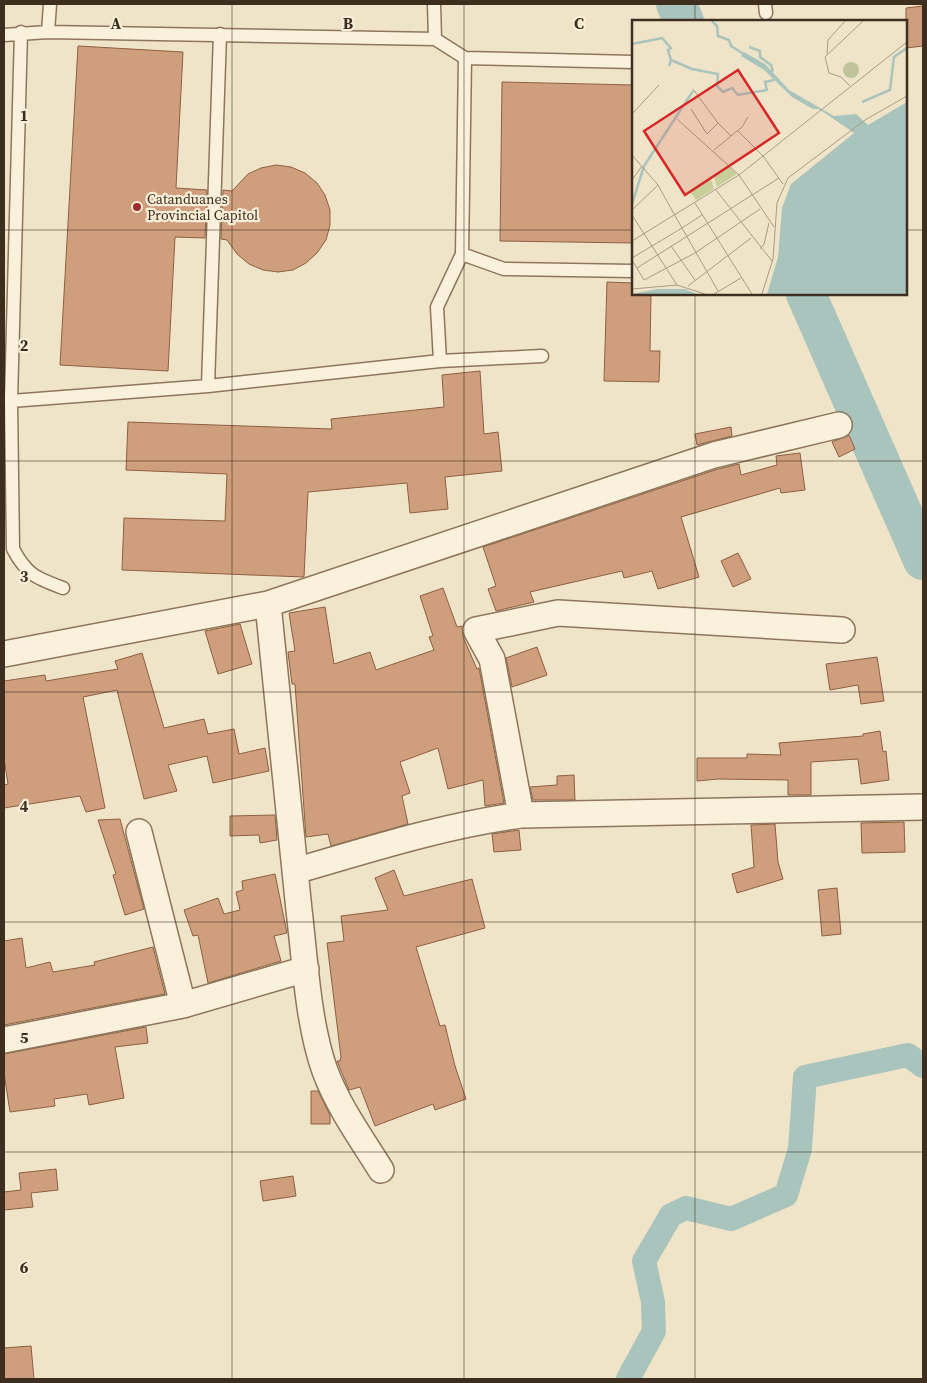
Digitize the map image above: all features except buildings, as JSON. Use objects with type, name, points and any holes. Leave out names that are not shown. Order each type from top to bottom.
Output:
[{"type":"street","points":[[4,654],[268,604],[714,455],[839,426]]},
{"type":"street","points":[[268,604],[306,969],[324,1069],[336,1098],[380,1170]]},
{"type":"street","points":[[521,815],[492,659],[476,630],[558,613],[842,630]]},
{"type":"street","points":[[295,872],[424,832],[521,815],[923,807]]},
{"type":"street","points":[[139,832],[183,1005]]},
{"type":"street","points":[[4,1040],[183,1005],[306,969]]},
{"type":"lane","points":[[48,32],[50,4]]},
{"type":"lane","points":[[434,4],[435,39]]},
{"type":"lane","points":[[21,32],[7,400],[13,549],[23,568],[41,580],[63,588]]},
{"type":"lane","points":[[4,35],[21,32],[48,32],[435,39],[465,58],[632,62]]},
{"type":"lane","points":[[208,386],[220,34]]},
{"type":"lane","points":[[440,361],[437,308],[462,254],[465,58]]},
{"type":"lane","points":[[462,254],[504,270],[632,271]]},
{"type":"lane","points":[[7,400],[208,386],[440,361],[542,356]]},
{"type":"waterway","points":[[676,4],[684,20]]},
{"type":"waterway","points":[[806,295],[923,560]]},
{"type":"waterway","points":[[628,1379],[654,1331],[653,1302],[644,1261],[671,1215],[686,1208],[731,1219],[786,1195],[800,1149],[805,1077],[908,1055],[923,1066]]},
{"type":"place","name":"Catanduanes Provincial Capitol","points":[[137,207]]}]
